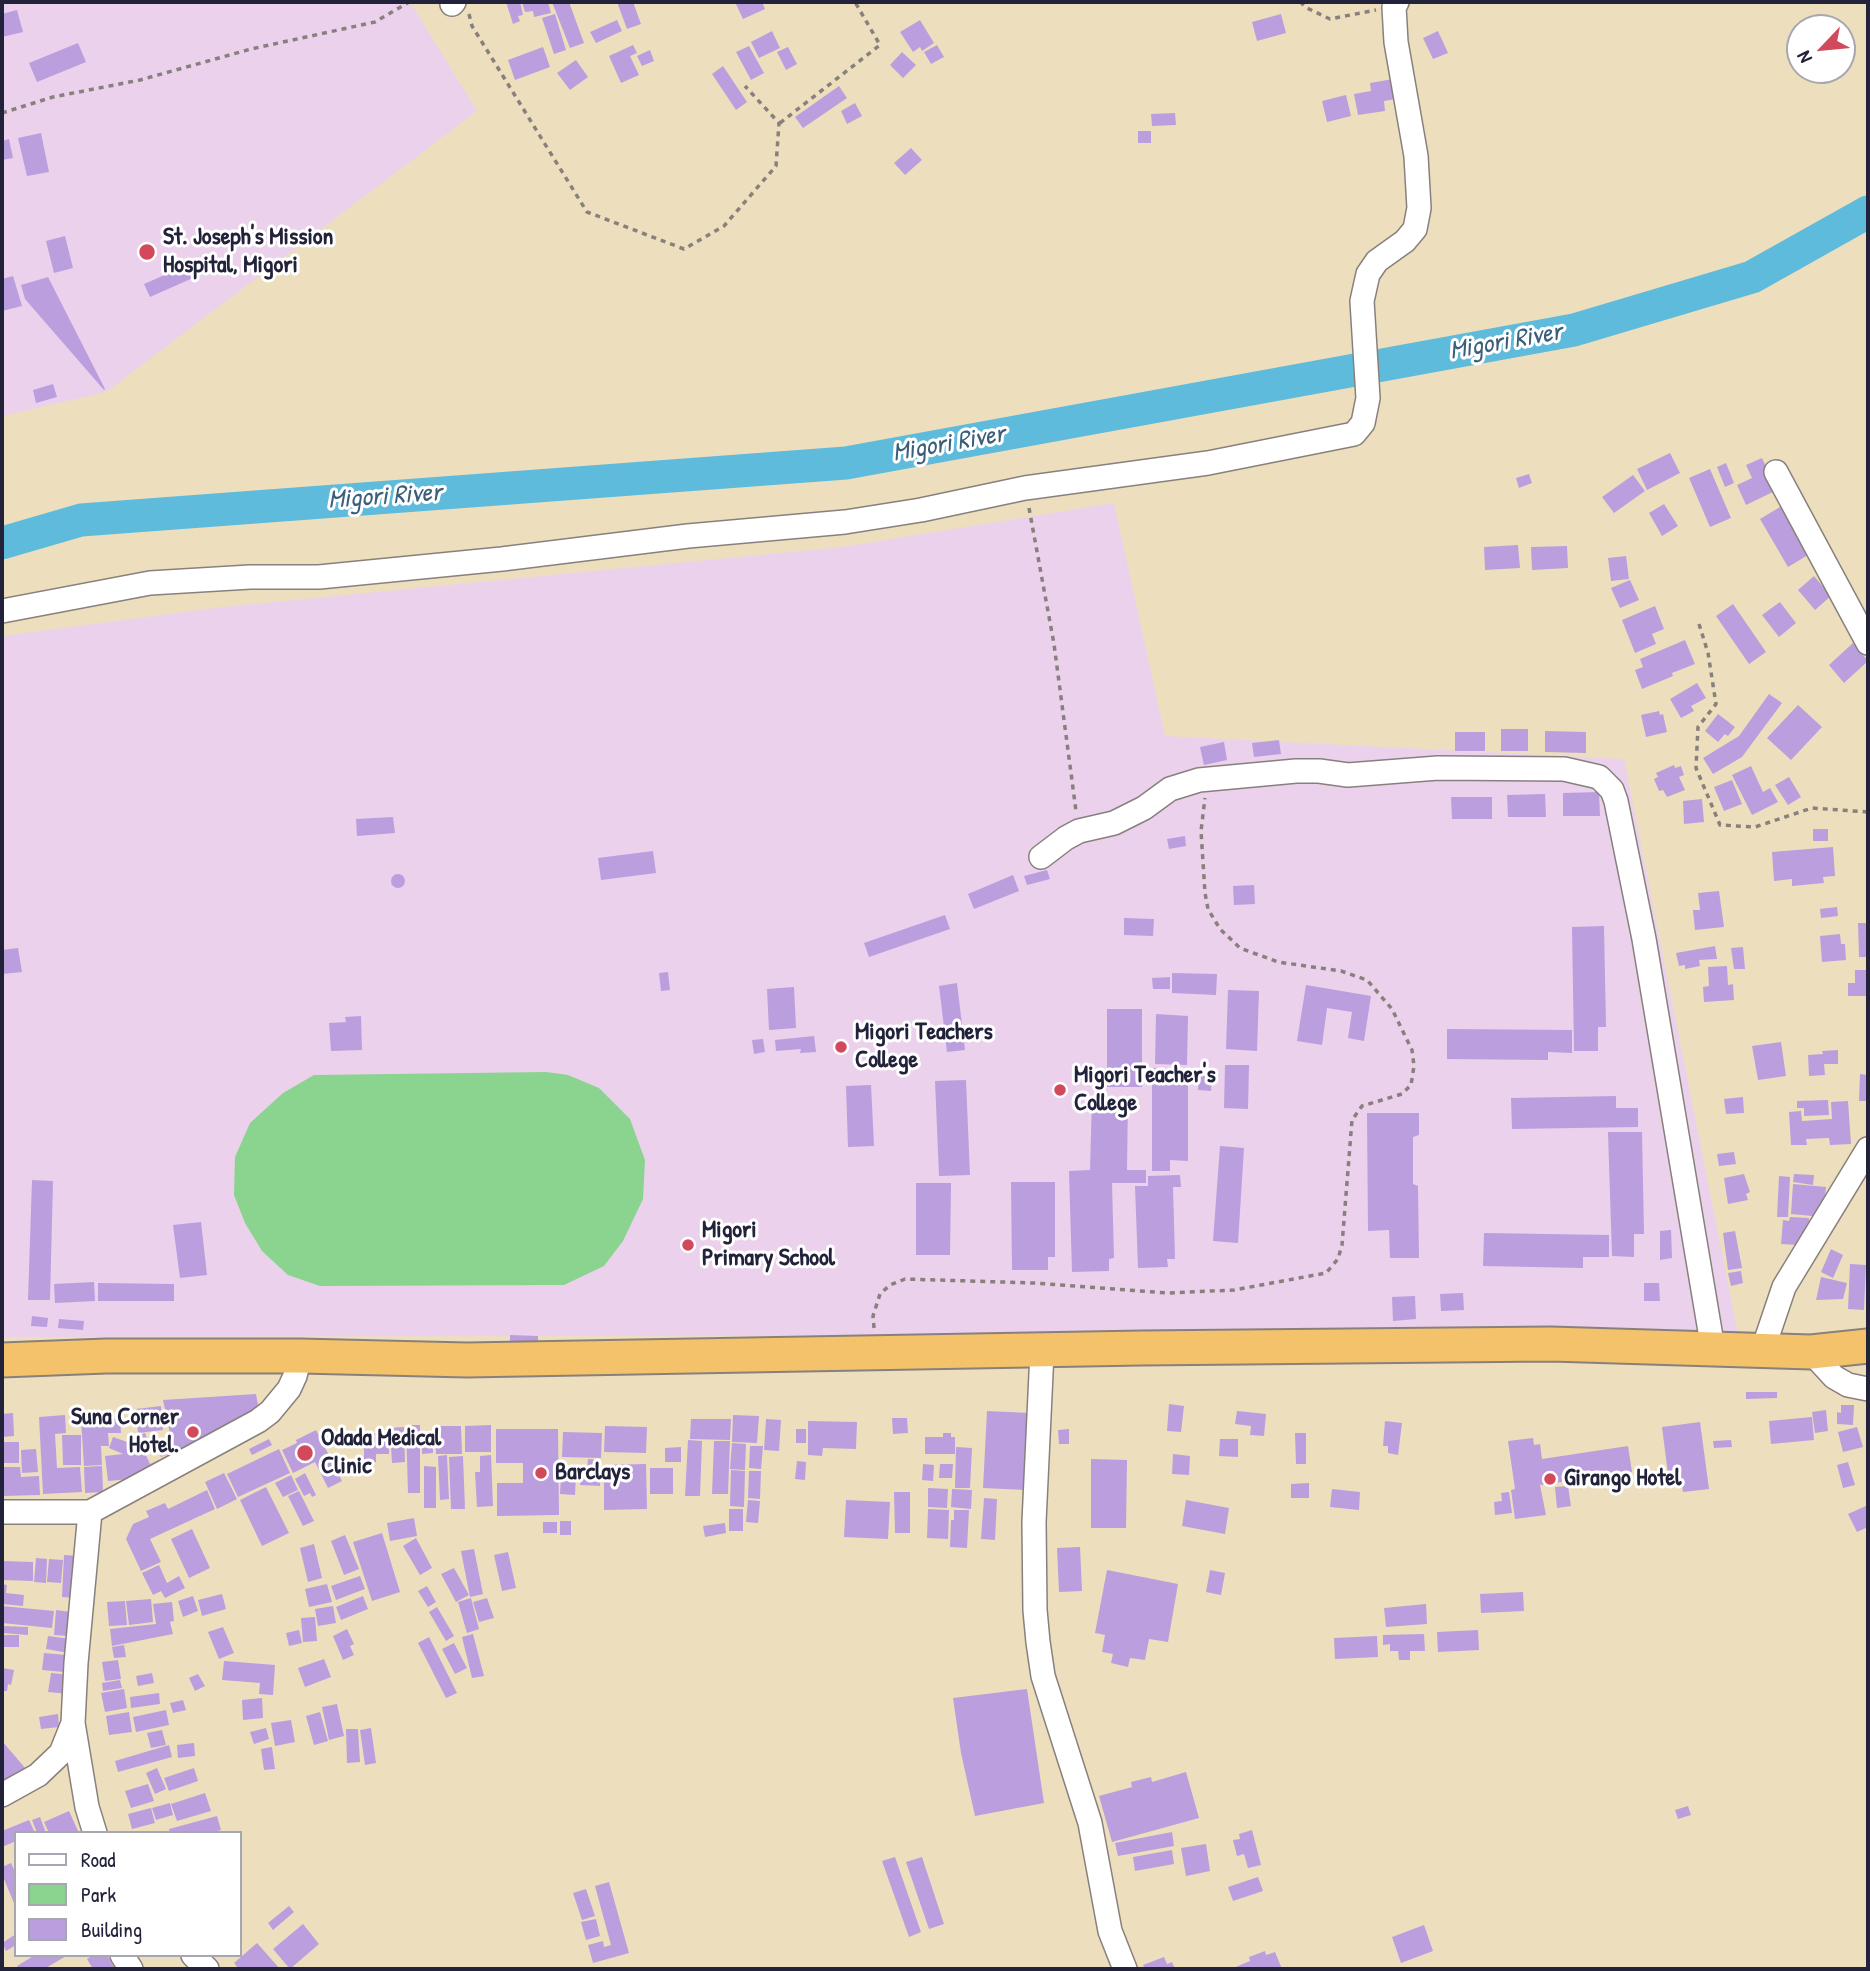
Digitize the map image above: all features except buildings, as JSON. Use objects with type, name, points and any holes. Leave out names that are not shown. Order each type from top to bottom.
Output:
[{"type":"highway","points":[[2,1360],[106,1356],[300,1356],[467,1360],[1551,1344],[1811,1352],[1868,1346]]},
{"type":"street","points":[[2,611],[150,583],[250,577],[319,577],[502,559],[688,536],[845,522],[921,510],[1025,488],[1208,463],[1354,434],[1363,423],[1368,398],[1362,301],[1368,274],[1377,261],[1405,241],[1415,229],[1419,208],[1416,156],[1396,42],[1396,4]]},
{"type":"street","points":[[1776,472],[1868,643]]},
{"type":"street","points":[[1041,857],[1079,831],[1114,823],[1132,815],[1170,789],[1199,780],[1296,771],[1348,775],[1438,768],[1555,769],[1580,771],[1599,777],[1612,790],[1619,814],[1644,939],[1713,1349]]},
{"type":"street","points":[[1763,1349],[1784,1287],[1868,1149]]},
{"type":"street","points":[[1042,1352],[1034,1522],[1038,1642],[1047,1689],[1090,1823],[1110,1931],[1125,1969]]},
{"type":"street","points":[[1811,1352],[1834,1377],[1848,1385],[1868,1389]]},
{"type":"street","points":[[2,1512],[90,1511],[258,1421],[270,1412],[289,1389],[300,1356]]},
{"type":"street","points":[[90,1511],[77,1651],[74,1723],[87,1807],[94,1831]]},
{"type":"street","points":[[2,1795],[38,1775],[61,1752],[74,1723]]},
{"type":"path","points":[[2,113],[53,97],[140,80],[251,49],[375,22],[409,2]]},
{"type":"path","points":[[779,123],[880,45],[855,2]]},
{"type":"path","points":[[1300,2],[1330,19],[1396,4]]},
{"type":"path","points":[[458,7],[587,212],[684,249],[724,226],[776,166],[779,123],[745,86]]},
{"type":"path","points":[[1025,488],[1054,644],[1079,831]]},
{"type":"path","points":[[1699,624],[1708,653],[1716,704],[1698,727],[1696,768],[1720,825],[1755,827],[1812,808],[1868,812]]},
{"type":"path","points":[[875,1354],[873,1316],[876,1304],[880,1294],[890,1285],[905,1279],[1034,1283],[1168,1293],[1234,1290],[1326,1273],[1338,1259],[1342,1245],[1352,1120],[1362,1105],[1402,1094],[1410,1086],[1414,1066],[1412,1051],[1392,1009],[1383,995],[1367,980],[1341,971],[1278,962],[1240,948],[1220,929],[1208,909],[1202,831],[1205,799],[1221,777]]},
{"type":"shaded area","name":"St. Joseph's Mission Hospital, Migori","points":[[2,2],[410,2],[477,111],[106,392],[2,416]]},
{"type":"shaded area","name":"Migori Teachers College","points":[[1114,503],[1165,736],[1624,759],[1738,1334],[2,1337],[2,636],[222,607],[842,547]]},
{"type":"green space","points":[[546,1072],[568,1075],[599,1088],[630,1119],[645,1160],[643,1199],[623,1241],[604,1266],[564,1285],[320,1286],[288,1275],[262,1251],[245,1223],[234,1195],[235,1157],[250,1123],[283,1093],[314,1075]]},
{"type":"waterway","name":"Migori River","points":[[2,543],[81,520],[846,463],[1574,330],[1752,277],[1868,212]]},
{"type":"place","name":"St. Joseph's Mission Hospital, Migori","points":[[147,252]]},
{"type":"place","name":"Migori Teachers College","points":[[841,1047]]},
{"type":"place","name":"Migori Teacher's College","points":[[1060,1090]]},
{"type":"place","name":"Migori Primary School","points":[[688,1245]]},
{"type":"place","name":"Suna Corner Hotel.","points":[[193,1432]]},
{"type":"place","name":"Odada Medical Clinic","points":[[305,1453]]},
{"type":"place","name":"Barclays","points":[[541,1473]]},
{"type":"place","name":"Girango Hotel","points":[[1550,1479]]}]
